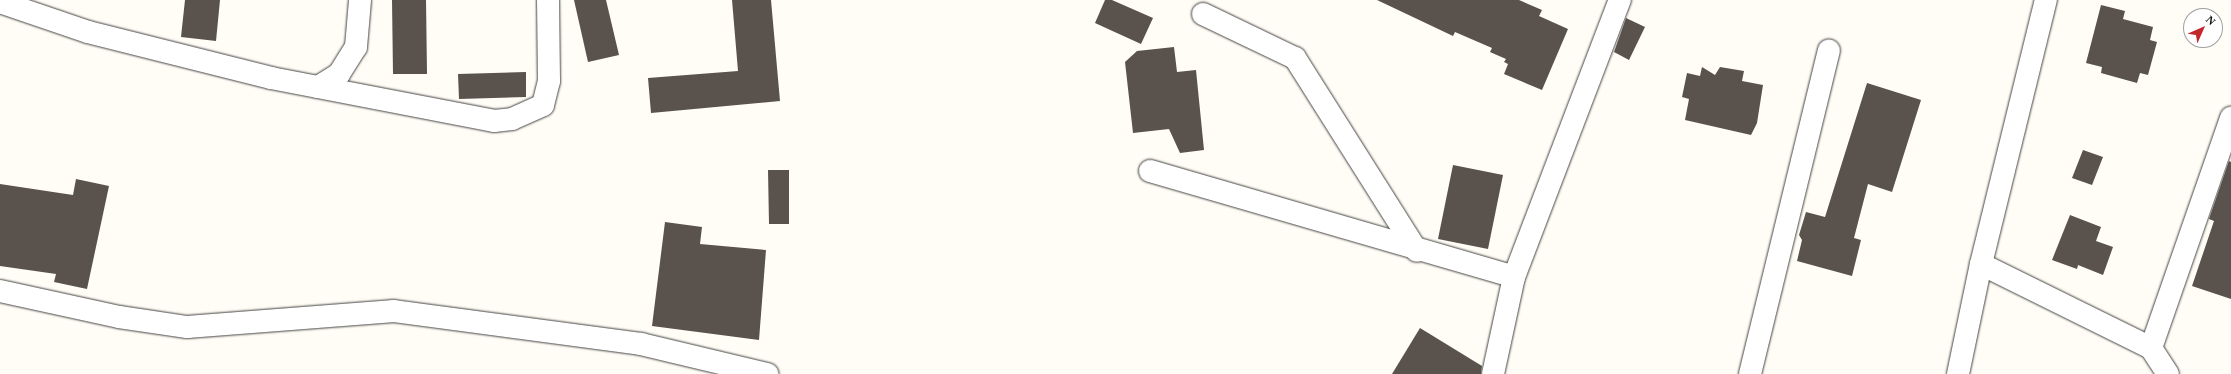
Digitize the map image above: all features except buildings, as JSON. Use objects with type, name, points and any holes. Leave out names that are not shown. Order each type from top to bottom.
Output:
[{"type":"street","points":[[318,87],[339,74],[356,47],[360,0]]},
{"type":"street","points":[[0,2],[88,32],[162,52],[318,87],[494,121],[512,119],[543,105],[549,81],[548,0]]},
{"type":"street","points":[[1493,374],[1514,277],[1620,0]]},
{"type":"street","points":[[1958,374],[1981,264],[2046,0]]},
{"type":"street","points":[[1203,14],[1295,58],[1417,251]]},
{"type":"street","points":[[1750,374],[1828,51]]},
{"type":"street","points":[[2151,348],[2231,118]]},
{"type":"street","points":[[1150,171],[1417,251],[1514,277]]},
{"type":"street","points":[[1981,264],[2151,348],[2168,374]]},
{"type":"street","points":[[0,291],[119,317],[187,327],[394,311],[641,344],[767,374]]}]
